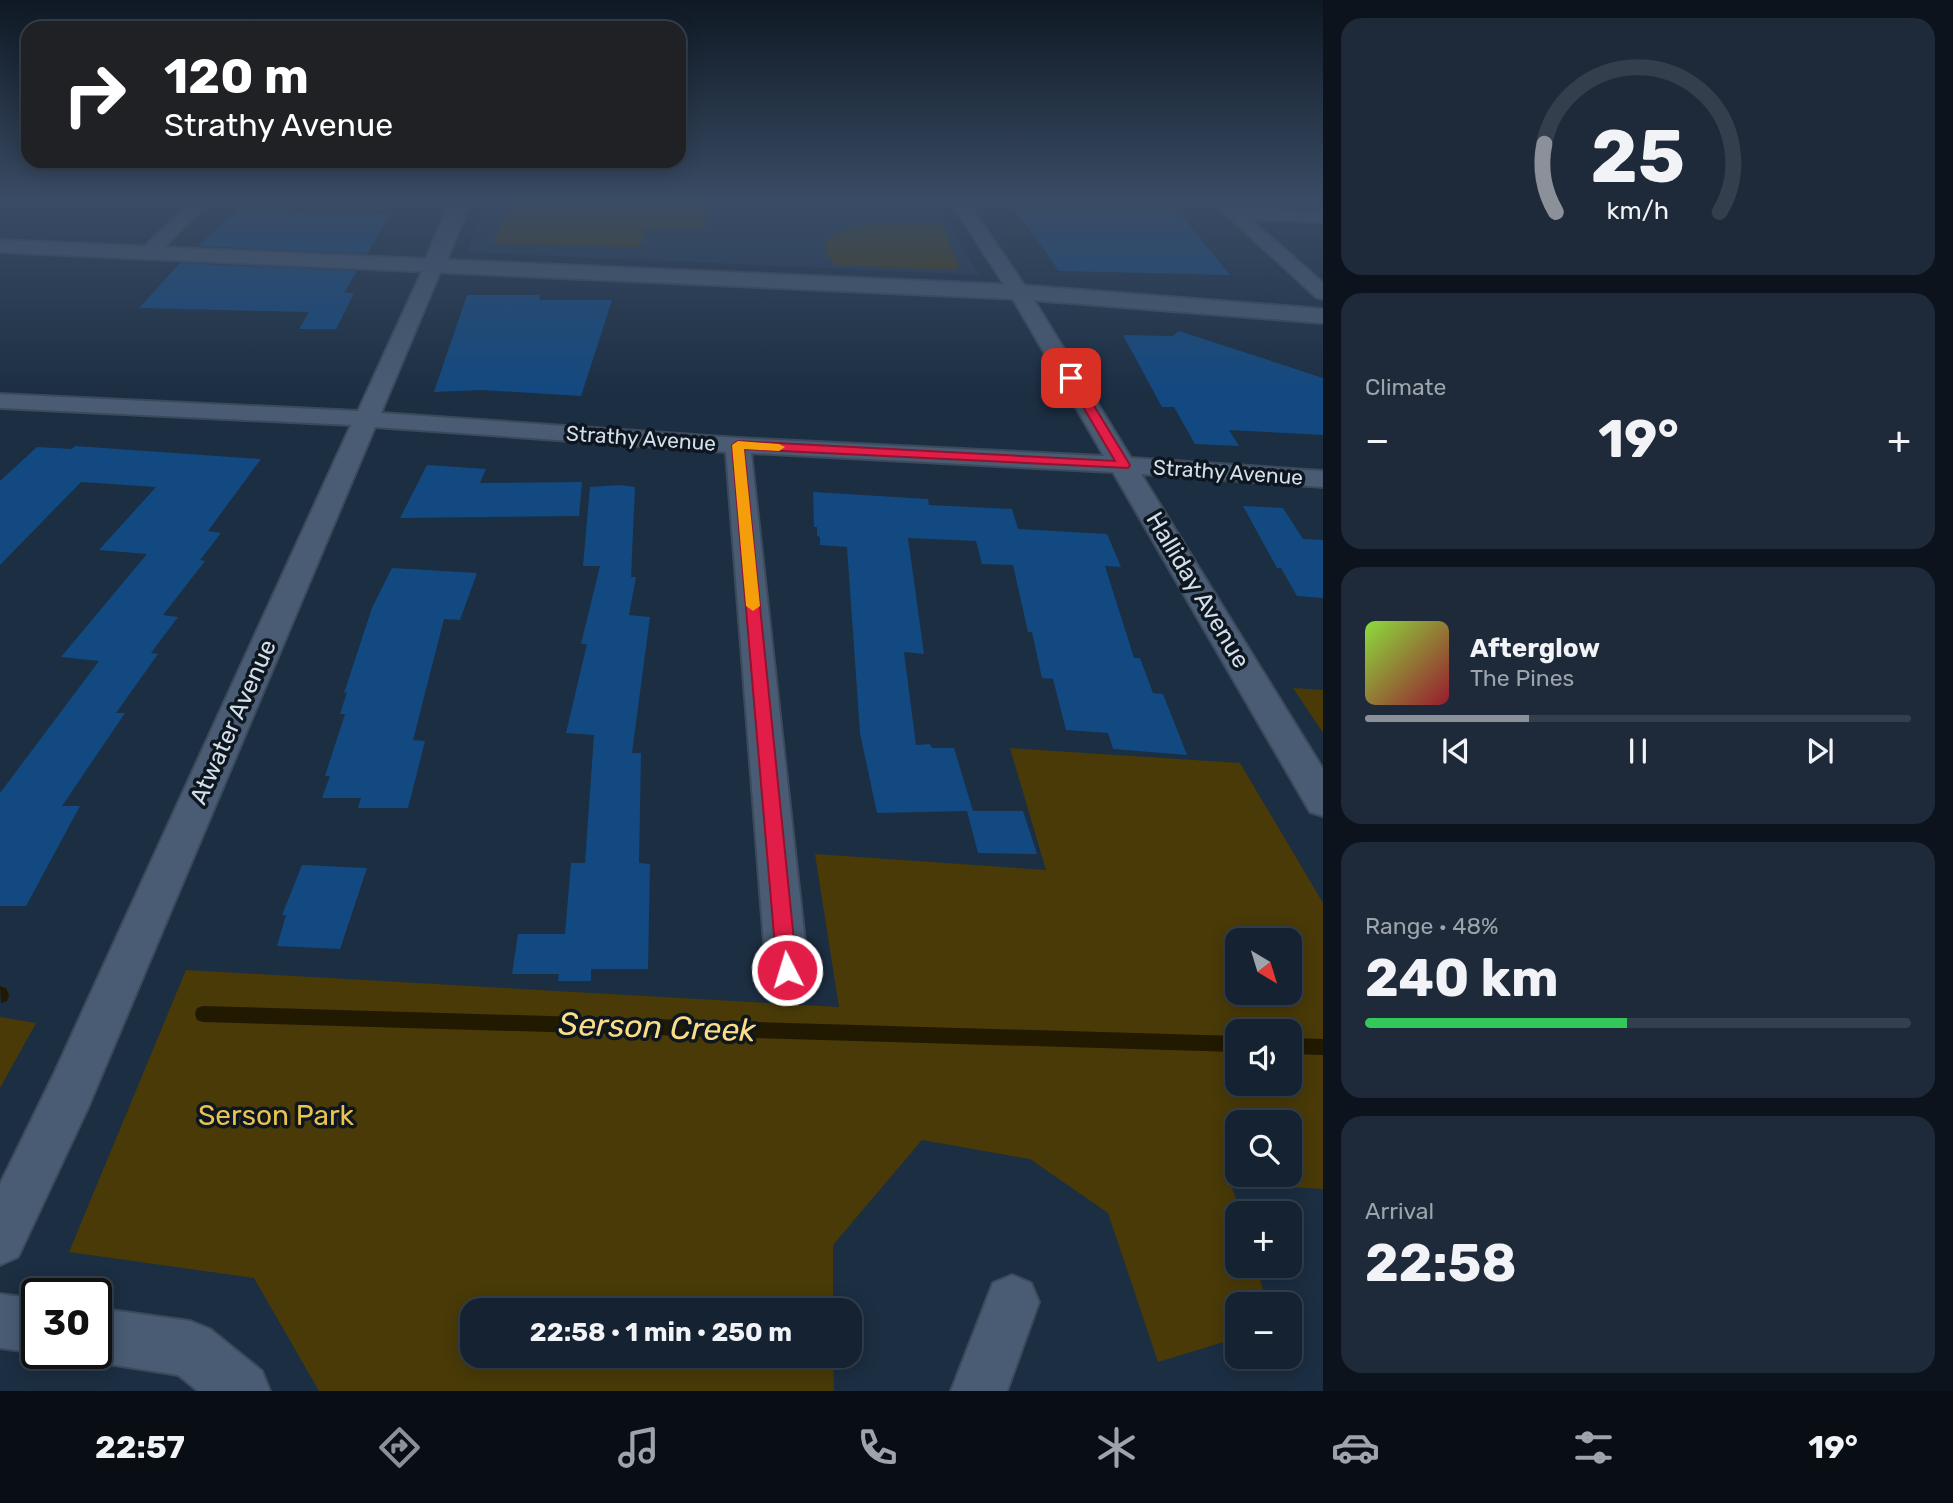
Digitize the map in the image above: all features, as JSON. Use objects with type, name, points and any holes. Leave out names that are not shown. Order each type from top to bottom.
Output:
[{"type":"street","name":"Atwater Avenue","points":[[0,1239],[70,1093],[433,267]]},
{"type":"street","points":[[475,267],[1019,292],[1323,316]]},
{"type":"street","name":"Halliday Avenue","points":[[1002,267],[1124,465],[1323,801]]},
{"type":"street","points":[[1294,267],[1323,293]]},
{"type":"street","name":"Strathy Avenue","points":[[4,405],[367,419],[738,445],[1124,465],[1323,479]]},
{"type":"street","points":[[738,445],[787,970]]},
{"type":"street","points":[[979,1391],[1012,1302]]},
{"type":"street","points":[[0,1321],[21,1324]]},
{"type":"street","points":[[112,1337],[190,1349],[242,1391]]},
{"type":"shaded area","points":[[799,267],[974,267],[979,275]]},
{"type":"green space","points":[[881,267],[959,267],[954,270]]},
{"type":"green space","points":[[1293,688],[1323,690],[1323,733]]},
{"type":"green space","name":"Serson Park","points":[[1010,748],[1240,763],[1323,903],[1323,1189],[1286,1187],[1302,1187],[1302,1110],[1225,1110],[1225,1187],[1232,1187],[1236,1201],[1225,1201],[1225,1278],[1260,1278],[1264,1292],[1225,1292],[1225,1342],[1158,1362],[1108,1213],[1030,1159],[922,1140],[833,1245],[833,1298],[460,1298],[460,1368],[833,1368],[834,1391],[319,1391],[254,1278],[69,1252],[186,970],[839,1007],[815,854],[1046,870]]},
{"type":"green space","points":[[0,1017],[36,1023],[0,1088]]},
{"type":"building","points":[[176,267],[357,271],[344,293],[354,293],[336,329],[299,329],[309,312],[139,308]]},
{"type":"building","points":[[1056,267],[1223,267],[1230,275],[1059,271]]},
{"type":"building","points":[[467,295],[540,295],[539,300],[612,300],[581,396],[481,390],[434,392]]},
{"type":"building","points":[[1179,331],[1323,378],[1323,435],[1229,430],[1239,446],[1195,444],[1174,407],[1162,407],[1123,335],[1173,336]]},
{"type":"building","points":[[75,446],[261,459],[208,531],[221,533],[200,560],[205,561],[163,615],[178,617],[151,653],[158,654],[116,713],[125,713],[62,806],[80,806],[26,906],[0,906],[0,793],[99,661],[61,657],[147,554],[99,550],[156,487],[81,482],[0,565],[0,481],[37,447],[72,449]]},
{"type":"building","points":[[427,465],[486,469],[480,483],[582,482],[579,516],[400,518]]},
{"type":"building","points":[[590,487],[635,487],[631,577],[636,577],[629,615],[650,617],[632,753],[641,753],[639,863],[650,864],[648,969],[591,969],[591,981],[558,981],[559,974],[512,974],[518,934],[565,934],[571,863],[585,863],[594,735],[566,733],[587,644],[581,644],[600,566],[583,566]]},
{"type":"building","points":[[813,492],[928,499],[929,505],[1012,509],[1018,529],[1107,534],[1121,567],[1105,566],[1134,658],[1140,658],[1153,693],[1163,694],[1187,755],[1113,749],[1108,733],[1066,730],[1053,679],[1042,678],[1032,632],[1028,632],[1013,565],[982,564],[976,541],[908,538],[924,654],[904,652],[916,745],[954,748],[973,811],[1023,811],[1037,854],[978,853],[967,811],[877,813],[860,733],[847,547],[820,545],[817,527],[814,527]]},
{"type":"building","points":[[1243,506],[1283,508],[1303,539],[1323,540],[1323,598],[1297,596],[1281,568],[1277,568]]},
{"type":"building","points":[[392,568],[477,573],[460,620],[444,619],[413,740],[425,741],[408,808],[358,808],[361,798],[322,798],[330,776],[325,776],[345,714],[340,714],[347,692],[344,693],[372,608]]},
{"type":"building","points":[[302,865],[367,868],[340,949],[277,946],[286,915],[282,915]]},
{"type":"waterway","name":"Serson Creek","points":[[203,1014],[1225,1044]]},
{"type":"waterway","name":"Serson Creek","points":[[1302,1046],[1323,1047]]},
{"type":"slow traffic","points":[[753,606],[738,445],[779,447]]},
{"type":"route","points":[[787,970],[738,445],[1058,464],[1124,465],[1071,378]]}]
